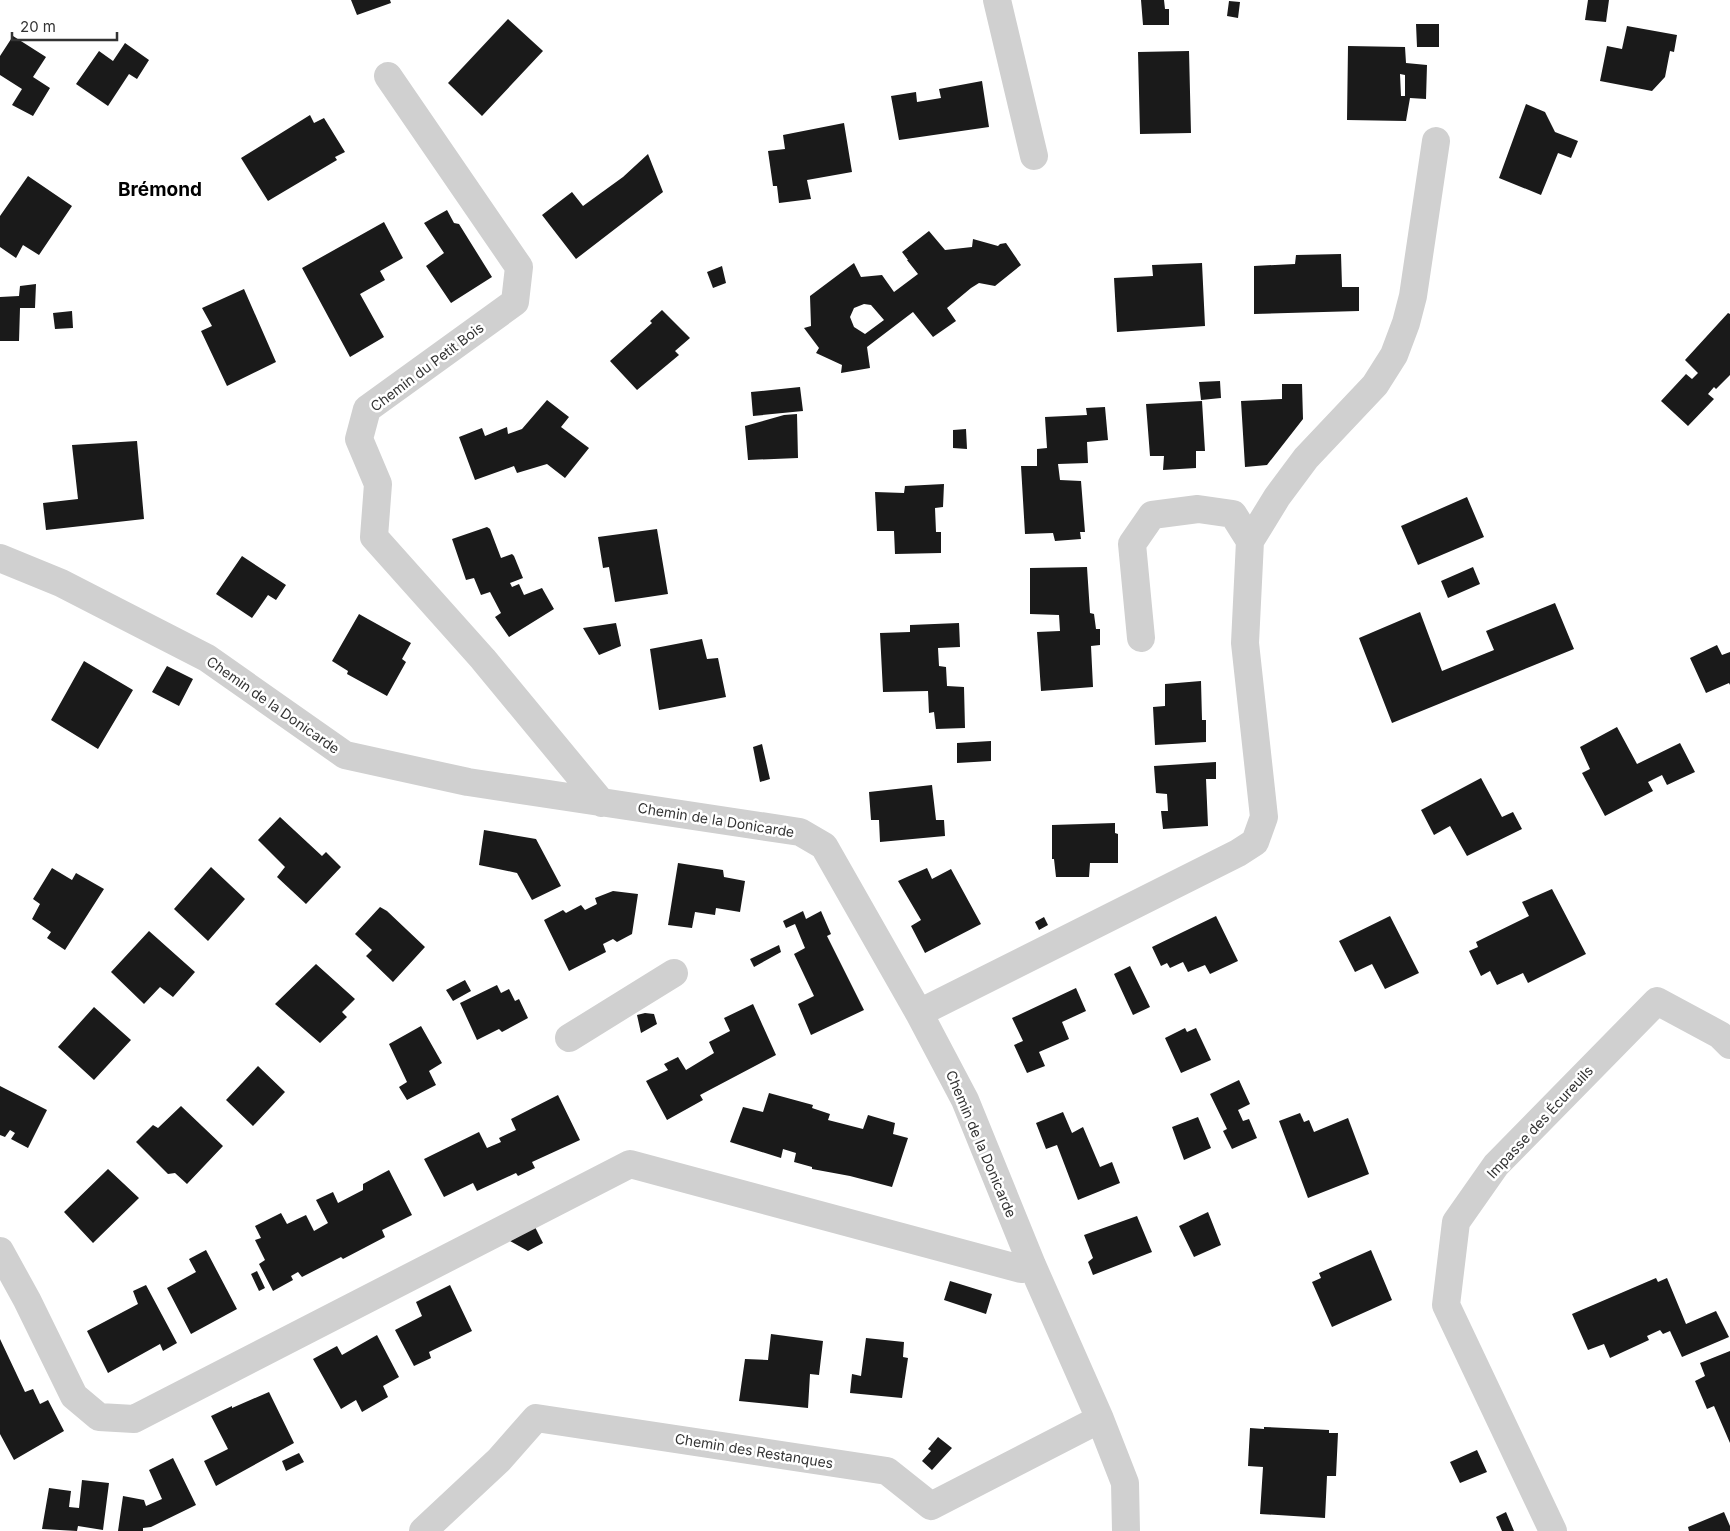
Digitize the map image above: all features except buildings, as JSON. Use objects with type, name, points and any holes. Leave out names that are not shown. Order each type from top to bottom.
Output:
[{"type":"street","points":[[997,0],[1034,156]]},
{"type":"street","name":"Chemin du Petit Bois","points":[[388,76],[519,267],[515,302],[367,409],[359,439],[378,484],[374,537],[483,659],[602,803]]},
{"type":"street","points":[[919,1013],[1238,853],[1255,842],[1264,818],[1245,643],[1250,541],[1277,498],[1306,458],[1375,385],[1394,355],[1414,296],[1436,141]]},
{"type":"street","points":[[1141,638],[1132,544],[1152,515],[1198,509],[1233,514],[1250,541]]},
{"type":"street","name":"Chemin de la Donicarde","points":[[0,558],[62,583],[207,658],[345,755],[468,782],[800,832],[824,846],[919,1013],[965,1100],[1032,1265],[1100,1419],[1125,1483],[1126,1531]]},
{"type":"street","points":[[569,1038],[674,973]]},
{"type":"street","name":"Impasse des Écureuils","points":[[1553,1531],[1446,1305],[1456,1222],[1496,1165],[1657,1001],[1720,1035],[1730,1045]]},
{"type":"street","points":[[0,1251],[27,1300],[74,1396],[99,1417],[134,1419],[630,1164],[1021,1269],[1032,1265]]},
{"type":"street","name":"Chemin des Restanques","points":[[423,1531],[499,1460],[536,1418],[887,1471],[931,1506],[1100,1419]]},
{"type":"district","name":"Brémond","points":[[160,189]]}]
